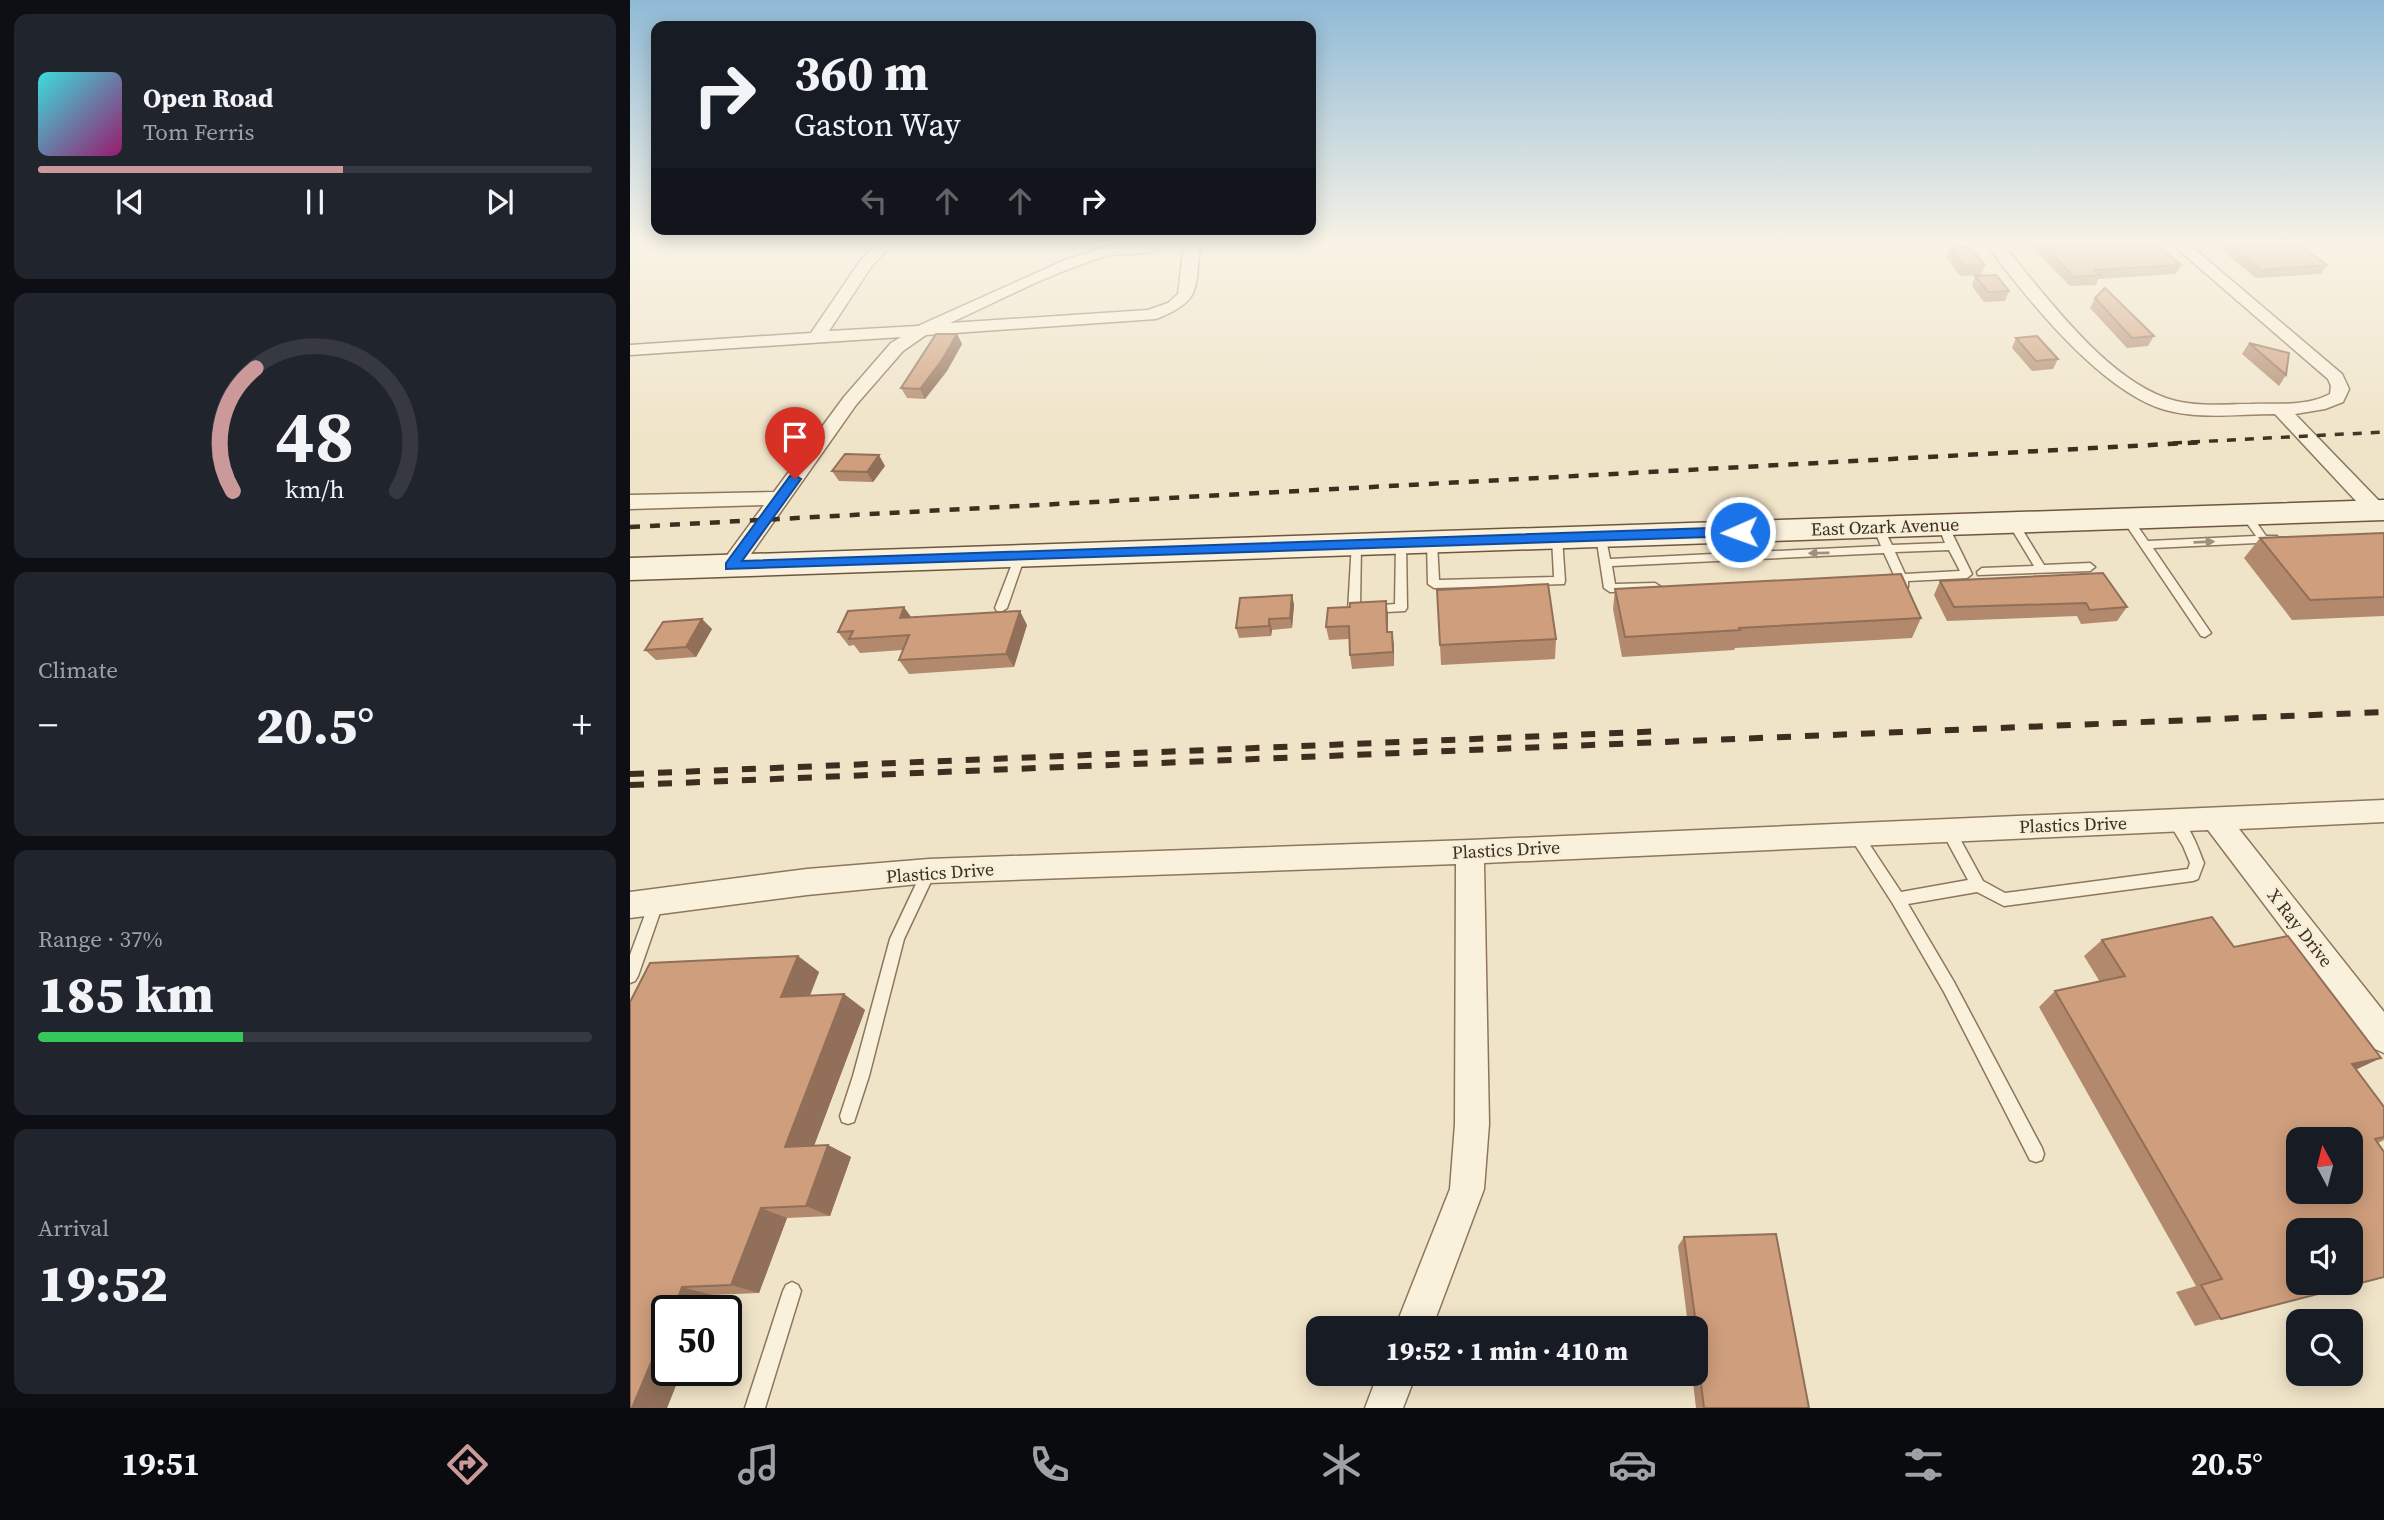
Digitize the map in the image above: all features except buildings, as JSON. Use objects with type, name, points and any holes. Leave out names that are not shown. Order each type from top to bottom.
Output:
[{"type":"main road","name":"East Ozark Avenue","points":[[630,569],[1558,538],[1603,550],[1947,535],[2013,523],[2381,511]]},
{"type":"street","points":[[817,337],[834,311]]},
{"type":"street","points":[[731,566],[850,401],[883,360],[897,346],[924,329],[965,311]]},
{"type":"street","points":[[630,349],[1137,316],[1165,311]]},
{"type":"street","points":[[2053,311],[2087,349],[2135,392],[2184,408],[2279,408],[2330,402],[2341,392],[2340,383],[2317,358],[2260,311]]},
{"type":"street","points":[[2279,408],[2381,511]]},
{"type":"street","points":[[630,502],[781,498]]},
{"type":"street","name":"Plastics Drive","points":[[630,905],[929,871],[1470,852],[2384,811]]},
{"type":"street","name":"X Ray Drive","points":[[2215,819],[2384,1037]]},
{"type":"street","points":[[1419,1316],[1467,1189],[1472,1124],[1470,852]]},
{"type":"street","points":[[1384,1408],[1392,1386]]},
{"type":"lane","points":[[2246,515],[2264,540]]},
{"type":"lane","points":[[2127,519],[2205,634]]},
{"type":"lane","points":[[2013,523],[2041,569]]},
{"type":"lane","points":[[1874,579],[1900,578],[1926,571],[1966,574],[1947,535],[1915,550],[1882,539]]},
{"type":"lane","points":[[1432,542],[1434,584],[1560,581],[1558,538]]},
{"type":"lane","points":[[1882,539],[1911,599]]},
{"type":"lane","points":[[2144,545],[2290,539]]},
{"type":"lane","points":[[1356,545],[1354,611],[1401,608],[1401,543]]},
{"type":"lane","points":[[1603,550],[1610,589],[1662,587]]},
{"type":"lane","points":[[1001,608],[1020,556]]},
{"type":"lane","points":[[1982,572],[2090,567]]},
{"type":"lane","points":[[1948,830],[1978,886],[2004,900],[2193,875],[2197,863],[2189,843],[2175,821]]},
{"type":"lane","points":[[1855,834],[1898,899],[1949,987],[2036,1154]]},
{"type":"lane","points":[[848,1116],[897,939],[929,871]]},
{"type":"lane","points":[[1898,899],[1978,886]]},
{"type":"lane","points":[[630,976],[658,900]]},
{"type":"lane","points":[[755,1408],[792,1290]]},
{"type":"railway","points":[[2173,443],[2384,432]]},
{"type":"railway","points":[[630,527],[2206,442]]},
{"type":"railway","points":[[630,785],[2384,712]]},
{"type":"railway","points":[[630,774],[1665,731]]},
{"type":"route","points":[[795,479],[731,566],[1740,532]]}]
